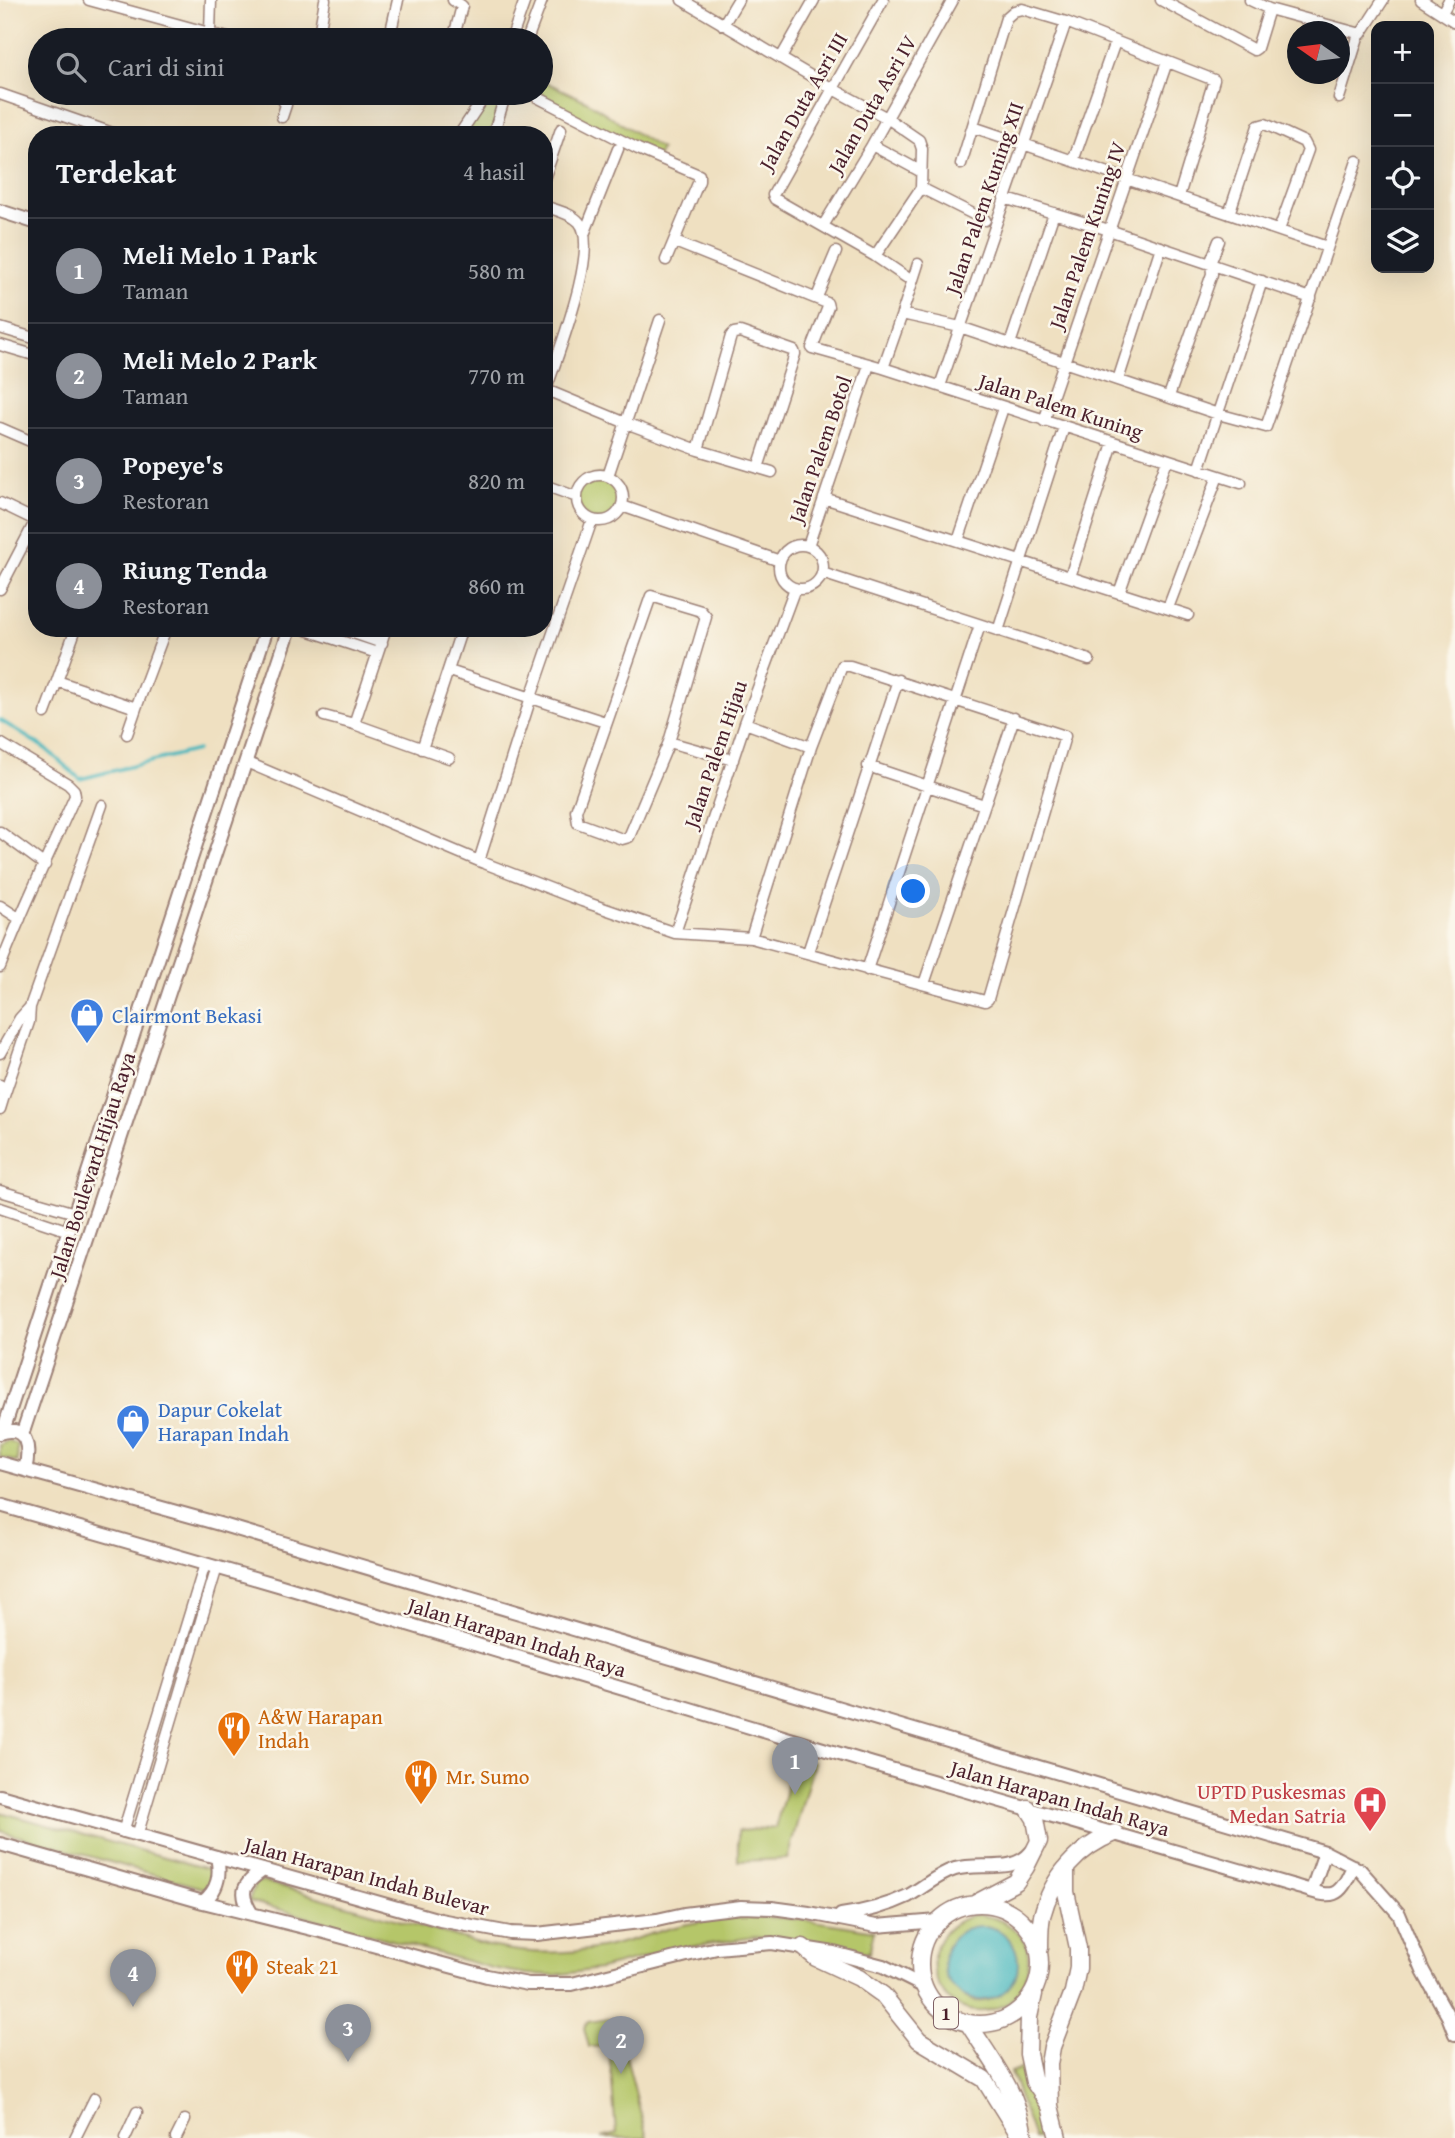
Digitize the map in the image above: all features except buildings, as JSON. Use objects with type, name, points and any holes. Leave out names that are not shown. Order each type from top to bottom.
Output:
[{"type":"highway","points":[[938,1921],[954,1909],[973,1904],[1016,1882],[1037,1845],[1035,1819],[1028,1808]]},
{"type":"highway","points":[[1050,2106],[1034,2082],[1028,2054],[1029,2017],[1040,1970],[1042,1917],[1052,1888],[1074,1856],[1115,1833]]},
{"type":"highway","points":[[1058,2138],[1050,2106],[1049,2064],[1052,2047],[1073,1992],[1078,1968],[1078,1948],[1066,1892],[1066,1869]]},
{"type":"highway","points":[[973,1904],[993,1905],[1009,1910],[1023,1921],[1033,1934],[1039,1954]]},
{"type":"highway","name":"1","points":[[938,1921],[928,1935],[922,1952],[921,1970],[925,1987],[942,2010],[968,2023],[989,2023],[1009,2017],[1025,2004],[1035,1988]]},
{"type":"highway","points":[[803,1947],[816,1958],[859,1978],[883,1995],[919,2040],[984,2079],[1023,2138]]},
{"type":"highway","name":"1","points":[[968,2023],[1002,2072],[1020,2112],[1023,2138]]},
{"type":"street","points":[[89,0],[192,28]]},
{"type":"street","points":[[210,28],[211,0]]},
{"type":"street","points":[[320,28],[325,0]]},
{"type":"street","points":[[392,28],[398,0]]},
{"type":"street","points":[[453,0],[462,6],[456,28]]},
{"type":"street","points":[[516,28],[526,0]]},
{"type":"street","points":[[532,28],[542,0]]},
{"type":"street","points":[[682,0],[887,118],[919,140],[922,149],[921,188],[875,256]]},
{"type":"street","points":[[723,26],[738,0]]},
{"type":"street","points":[[781,58],[814,0]]},
{"type":"street","name":"Jalan Duta Asri III","points":[[883,0],[773,192],[775,199],[875,256],[906,277]]},
{"type":"street","name":"Jalan Duta Asri IV","points":[[823,226],[953,0]]},
{"type":"street","points":[[1250,0],[1269,9],[1371,36]]},
{"type":"street","points":[[1339,99],[1361,33],[1383,0]]},
{"type":"street","points":[[1421,0],[1455,22]]},
{"type":"street","points":[[1442,13],[1449,0]]},
{"type":"street","points":[[1163,1],[1254,51],[1269,9]]},
{"type":"street","points":[[961,164],[1006,18],[1024,5],[1213,79],[1215,82],[1179,196]]},
{"type":"street","name":"Jalan Palem Kuning XII","points":[[940,386],[1066,22]]},
{"type":"street","points":[[1073,161],[1115,42]]},
{"type":"street","name":"Jalan Palem Kuning IV","points":[[1044,421],[1167,62]]},
{"type":"street","points":[[0,94],[28,104]]},
{"type":"street","points":[[32,105],[92,126]]},
{"type":"street","points":[[282,117],[286,105]]},
{"type":"street","points":[[465,126],[479,105]]},
{"type":"street","points":[[496,126],[502,105]]},
{"type":"street","points":[[552,105],[638,149],[699,175],[699,181],[666,260]]},
{"type":"street","points":[[1229,214],[1258,126],[1265,124],[1304,142],[1308,150],[1279,230]]},
{"type":"street","points":[[973,127],[1327,247]]},
{"type":"street","points":[[553,153],[561,129]]},
{"type":"street","points":[[872,145],[920,171]]},
{"type":"street","points":[[553,365],[580,282],[586,252],[585,232],[618,149]]},
{"type":"street","points":[[902,314],[960,327],[1219,414],[1266,427],[1357,161]]},
{"type":"street","points":[[921,188],[985,220]]},
{"type":"street","points":[[1004,198],[1311,298]]},
{"type":"street","points":[[553,209],[573,216],[585,232]]},
{"type":"street","points":[[0,211],[28,220]]},
{"type":"street","points":[[1010,344],[1054,213]]},
{"type":"street","points":[[1169,397],[1212,274],[1219,241]]},
{"type":"street","points":[[675,242],[817,297],[836,252]]},
{"type":"street","points":[[1118,380],[1161,247]]},
{"type":"street","points":[[883,369],[918,264]]},
{"type":"street","points":[[1199,470],[1262,281]]},
{"type":"street","name":"Jalan Palem Kuning","points":[[817,297],[829,305],[811,347],[1241,483]]},
{"type":"street","points":[[608,476],[660,320]]},
{"type":"street","points":[[0,328],[28,336]]},
{"type":"street","points":[[698,450],[731,336],[740,332],[794,351],[795,354],[758,468]]},
{"type":"street","points":[[0,345],[28,353]]},
{"type":"street","name":"Jalan Palem Botol","points":[[808,546],[869,365]]},
{"type":"street","points":[[553,393],[698,450],[772,472]]},
{"type":"street","points":[[958,541],[1003,408]]},
{"type":"street","points":[[0,428],[28,440]]},
{"type":"street","points":[[998,631],[1064,428]]},
{"type":"street","points":[[1070,577],[1113,443]]},
{"type":"street","points":[[1119,593],[1167,460]]},
{"type":"street","points":[[596,475],[608,476],[621,488],[623,497],[617,514],[601,522],[592,520],[580,511],[576,497],[584,481],[596,475]]},
{"type":"street","points":[[1168,608],[1218,476]]},
{"type":"street","points":[[553,488],[576,497]]},
{"type":"street","points":[[824,498],[1188,615]]},
{"type":"street","points":[[0,503],[28,515]]},
{"type":"street","points":[[622,506],[780,561]]},
{"type":"street","points":[[553,634],[592,520]]},
{"type":"street","points":[[1,587],[28,535]]},
{"type":"street","points":[[794,546],[808,546],[819,554],[822,573],[812,586],[795,588],[782,578],[780,561],[794,546]]},
{"type":"street","points":[[822,573],[1089,660]]},
{"type":"street","name":"Jalan Palem Hijau","points":[[675,933],[745,723],[795,588]]},
{"type":"street","points":[[651,596],[701,611],[706,617],[669,742],[629,837],[622,839],[578,823],[576,811],[651,596]]},
{"type":"street","points":[[867,970],[981,625]]},
{"type":"street","points":[[45,713],[73,637]]},
{"type":"street","points":[[127,734],[163,637]]},
{"type":"street","name":"Jalan Boulevard Hijau Raya","points":[[1,1432],[264,637]]},
{"type":"street","name":"Jalan Boulevard Hijau Raya","points":[[22,1436],[287,637]]},
{"type":"street","points":[[328,637],[377,653]]},
{"type":"street","points":[[365,637],[382,643]]},
{"type":"street","points":[[354,724],[384,637]]},
{"type":"street","points":[[422,749],[459,637]]},
{"type":"street","points":[[478,861],[552,637]]},
{"type":"street","points":[[246,762],[478,861],[675,933],[751,939],[981,1000],[988,999],[1065,736],[898,680],[842,666],[811,747],[751,939]]},
{"type":"street","points":[[449,671],[605,722]]},
{"type":"street","points":[[808,952],[898,680]]},
{"type":"street","points":[[57,681],[136,708]]},
{"type":"street","points":[[324,716],[449,758]]},
{"type":"street","points":[[924,984],[1014,718]]},
{"type":"street","points":[[745,723],[811,747]]},
{"type":"street","points":[[669,742],[733,760]]},
{"type":"street","points":[[0,743],[68,784],[74,790],[75,796],[0,967]]},
{"type":"street","points":[[869,766],[984,805]]},
{"type":"street","points":[[0,1109],[29,1023],[30,1007],[102,806]]},
{"type":"street","points":[[0,832],[45,865]]},
{"type":"street","points":[[186,874],[207,879]]},
{"type":"street","points":[[181,888],[202,893]]},
{"type":"street","points":[[0,906],[20,919]]},
{"type":"street","points":[[0,1053],[20,1018],[30,1007]]},
{"type":"street","points":[[0,1084],[4,1096]]},
{"type":"street","points":[[0,1191],[75,1213]]},
{"type":"street","points":[[0,1208],[67,1235],[85,1246]]},
{"type":"street","points":[[1,1432],[9,1431],[22,1436],[28,1445],[25,1470]]},
{"type":"street","name":"Jalan Harapan Indah Raya","points":[[0,1463],[213,1522],[1325,1852],[1367,1876],[1399,1914],[1455,2034]]},
{"type":"street","name":"Jalan Harapan Indah Raya","points":[[0,1506],[211,1566],[866,1762],[1312,1890]]},
{"type":"street","points":[[122,1832],[211,1566]]},
{"type":"street","points":[[137,1836],[211,1566]]},
{"type":"street","name":"Jalan Harapan Indah Bulevar","points":[[0,1796],[440,1920],[510,1933],[561,1933],[741,1907],[834,1916],[876,1926],[938,1921]]},
{"type":"street","points":[[0,1844],[203,1902],[487,1976],[528,1984],[572,1984],[717,1948],[772,1943],[803,1947],[883,1966],[925,1987]]},
{"type":"street","points":[[834,1916],[880,1907],[908,1896],[955,1869],[968,1866],[1011,1866],[1020,1863],[1037,1845]]},
{"type":"street","points":[[1325,1852],[1312,1890],[1326,1894],[1338,1893],[1345,1886],[1353,1866]]},
{"type":"street","points":[[203,1902],[211,1896],[218,1883],[220,1870],[217,1857]]},
{"type":"street","points":[[252,1914],[244,1902],[244,1888],[248,1881],[263,1870]]},
{"type":"street","points":[[75,2138],[95,2098]]},
{"type":"street","points":[[125,2138],[137,2112]]},
{"type":"street","points":[[176,2138],[185,2120]]},
{"type":"green space","points":[[553,86],[586,101],[661,149],[657,157],[553,105]]},
{"type":"green space","points":[[479,105],[502,105],[496,126],[466,126]]},
{"type":"green space","points":[[600,475],[616,482],[623,498],[616,514],[600,521],[584,514],[577,498],[584,482]]},
{"type":"green space","points":[[9,1441],[18,1446],[17,1462],[0,1457],[0,1445]]},
{"type":"green space","points":[[796,1755],[814,1762],[787,1859],[738,1861],[738,1831],[775,1828]]},
{"type":"green space","points":[[0,1812],[212,1870],[211,1881],[206,1889],[0,1831]]},
{"type":"green space","points":[[262,1881],[489,1946],[517,1951],[558,1953],[600,1948],[677,1927],[736,1917],[804,1920],[874,1931],[869,1953],[799,1941],[755,1937],[675,1949],[600,1969],[555,1975],[526,1974],[492,1968],[249,1901],[255,1883]]},
{"type":"green space","points":[[973,1915],[985,1916],[1006,1923],[1022,1938],[1028,1959],[1027,1971],[1013,1999],[1004,2005],[982,2011],[962,2008],[947,1997],[937,1981],[934,1963],[938,1944],[951,1927]],"holes":[[[986,1926],[1005,1936],[1015,1949],[1017,1964],[1012,1979],[1003,1992],[990,2000],[975,2001],[961,1994],[946,1967],[948,1945]]]},
{"type":"green space","points":[[616,2018],[647,2138],[601,2138],[616,2134],[609,2046],[589,2047],[584,2028],[588,2022]]},
{"type":"green space","points":[[1024,2067],[1047,2138],[1034,2138],[1011,2072]]},
{"type":"water","points":[[981,1926],[995,1929],[1007,1937],[1015,1949],[1018,1963],[1015,1977],[1007,1989],[995,1997],[981,2000],[967,1997],[955,1989],[947,1977],[944,1963],[947,1949],[955,1937],[967,1929]]},
{"type":"waterway","points":[[0,720],[46,749],[80,779],[197,750]]},
{"type":"place","name":"Clairmont Bekasi","points":[[87,1045]]},
{"type":"place","name":"Dapur Cokelat Harapan Indah","points":[[133,1451]]},
{"type":"place","name":"A&W Harapan Indah","points":[[234,1758]]},
{"type":"place","name":"Meli Melo 1 Park","points":[[795,1795]]},
{"type":"place","name":"Mr. Sumo","points":[[421,1806]]},
{"type":"place","name":"UPTD Puskesmas Medan Satria","points":[[1370,1833]]},
{"type":"place","name":"Steak 21","points":[[242,1996]]},
{"type":"place","name":"Riung Tenda","points":[[133,2007]]},
{"type":"place","name":"Popeye's","points":[[348,2062]]},
{"type":"place","name":"Meli Melo 2 Park","points":[[621,2074]]}]
